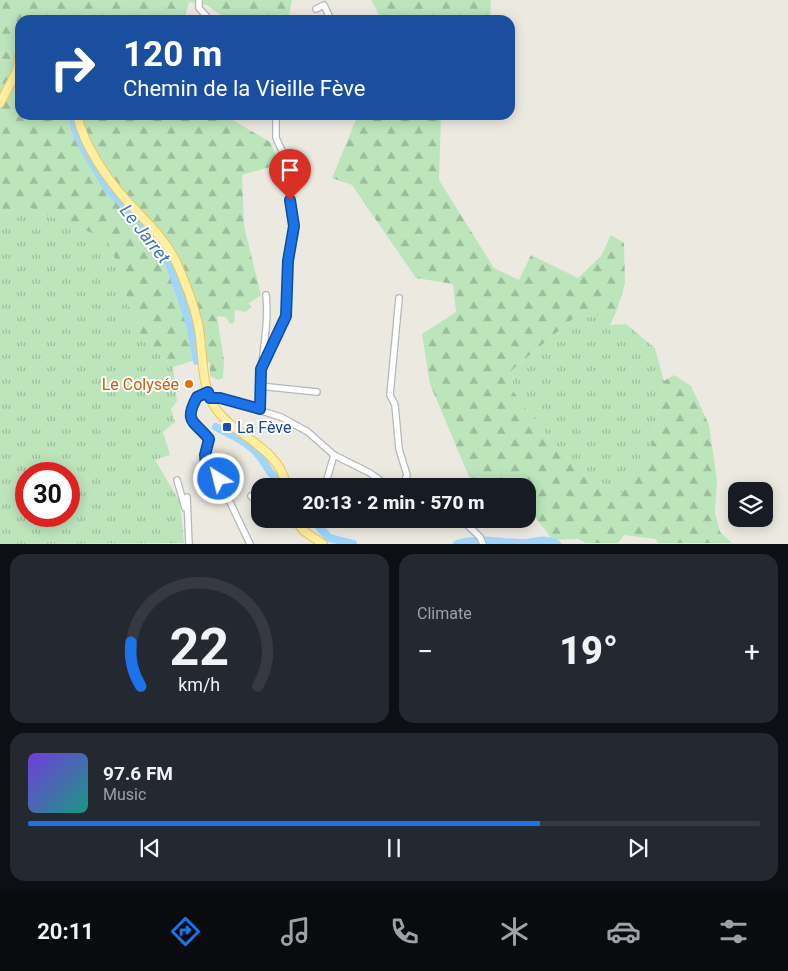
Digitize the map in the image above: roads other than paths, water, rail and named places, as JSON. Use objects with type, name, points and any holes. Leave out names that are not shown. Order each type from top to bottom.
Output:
[{"type":"main road","points":[[0,103],[15,75]]},
{"type":"main road","points":[[79,120],[84,138],[117,189],[164,241],[177,265],[197,320],[209,395],[224,418],[272,459],[282,471],[284,478]]},
{"type":"main road","points":[[302,528],[323,544]]},
{"type":"street","points":[[199,0],[199,8],[205,15]]},
{"type":"street","points":[[316,9],[324,5],[329,15]]},
{"type":"street","points":[[261,369],[286,316],[288,261],[294,226],[290,200],[292,172],[278,144],[276,120]]},
{"type":"street","points":[[260,409],[259,386],[268,315],[266,295]]},
{"type":"street","points":[[400,298],[390,395],[395,405],[399,449],[408,475],[407,478]]},
{"type":"street","points":[[259,386],[317,392]]},
{"type":"street","points":[[250,544],[217,475],[206,466],[205,455],[209,439],[192,421],[190,412],[201,393],[260,409],[308,432],[334,455],[377,478]]},
{"type":"street","points":[[327,478],[334,455]]},
{"type":"street","points":[[177,480],[188,517]]},
{"type":"street","points":[[188,496],[189,544]]},
{"type":"street","points":[[470,528],[482,541]]},
{"type":"waterway","name":"Le Jarret","points":[[74,120],[81,144],[108,189],[142,224],[157,250],[170,265],[190,324],[197,361]]},
{"type":"waterway","name":"Le Jarret","points":[[216,427],[252,448],[275,478]]},
{"type":"waterway","name":"Le Jarret","points":[[320,528],[329,538],[353,544]]},
{"type":"waterway","name":"Le Jarret","points":[[457,544],[474,541],[523,543],[544,541],[557,544]]},
{"type":"place","name":"Le Colysée","points":[[189,384]]},
{"type":"place","name":"La Fève","points":[[227,427]]}]
